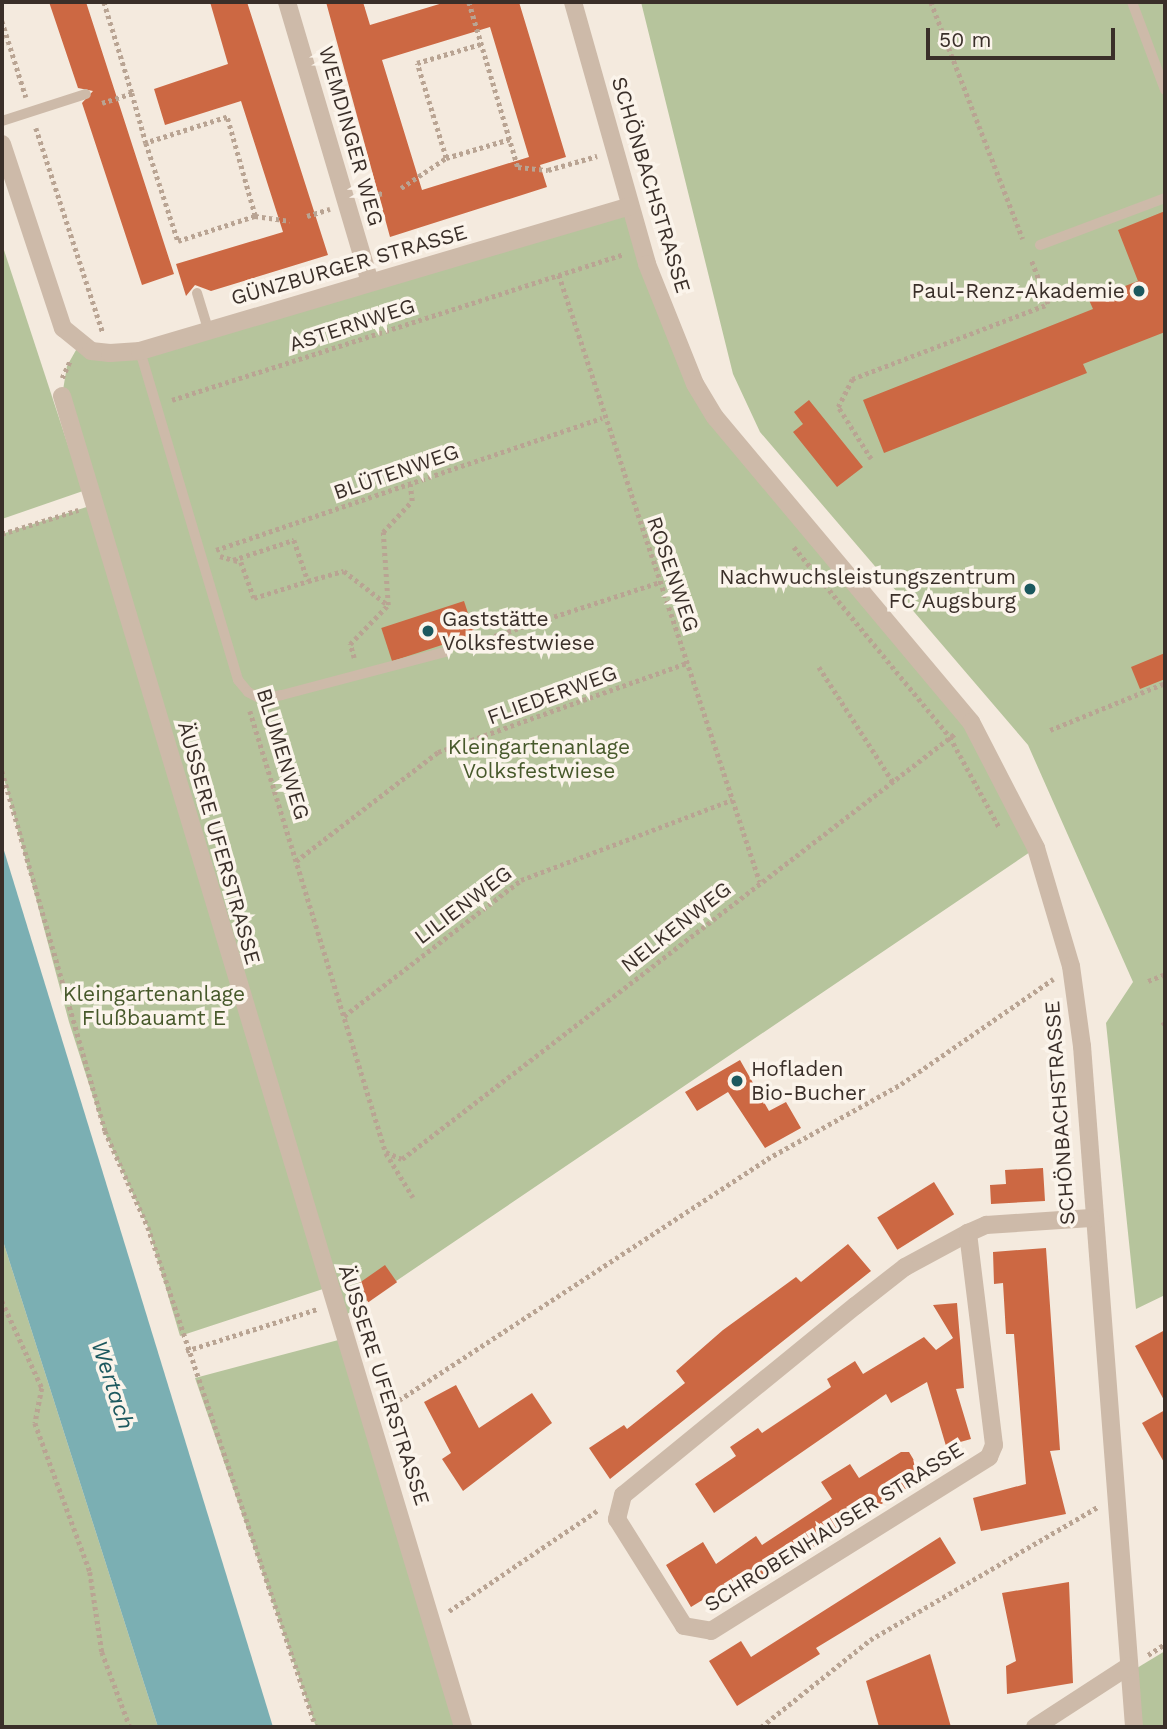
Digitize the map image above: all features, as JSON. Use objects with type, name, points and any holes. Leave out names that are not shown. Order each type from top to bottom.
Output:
[{"type":"street","name":"WEMDINGER WEG","points":[[287,2],[370,282]]},
{"type":"street","name":"SCHÖNBACHSTRASSE","points":[[573,2],[630,206],[695,384],[715,417],[971,722],[1036,848],[1070,967],[1082,1046],[1091,1218],[1117,1496],[1133,1727]]},
{"type":"street","points":[[2,144],[53,307],[63,328],[80,343]]},
{"type":"street","name":"GÜNZBURGER STRASSE","points":[[80,343],[110,353],[140,351],[630,206]]},
{"type":"street","name":"ÄUSSERE UFERSTRASSE","points":[[62,396],[463,1727]]},
{"type":"street","points":[[616,1507],[905,1267],[986,1226],[1091,1218]]},
{"type":"street","name":"SCHROBENHAUSER STRASSE","points":[[616,1507],[617,1519],[684,1626],[711,1631],[989,1457],[993,1445],[968,1233]]},
{"type":"street","points":[[1035,1727],[1129,1666]]},
{"type":"lane","points":[[1132,2],[1165,90]]},
{"type":"lane","points":[[2,121],[86,94]]},
{"type":"lane","points":[[1040,245],[1165,198]]},
{"type":"lane","points":[[197,293],[208,330]]},
{"type":"lane","name":"BLUMENWEG","points":[[140,351],[238,680],[248,692]]},
{"type":"lane","points":[[248,692],[261,699],[360,679],[445,652]]},
{"type":"path","points":[[104,2],[178,241],[255,216],[290,221]]},
{"type":"path","points":[[468,2],[518,167],[548,170],[614,150]]},
{"type":"path","points":[[870,458],[838,407],[852,379],[1048,304],[931,2]]},
{"type":"path","points":[[2,21],[110,353]]},
{"type":"path","points":[[446,158],[417,63],[481,44]]},
{"type":"path","points":[[95,106],[132,93]]},
{"type":"path","points":[[146,143],[227,117],[255,216]]},
{"type":"path","points":[[24,130],[47,122]]},
{"type":"path","points":[[401,188],[446,158],[510,139]]},
{"type":"path","points":[[610,211],[631,265]]},
{"type":"path","name":"ASTERNWEG","points":[[155,405],[618,256]]},
{"type":"path","name":"ROSENWEG","points":[[559,275],[603,418],[760,882]]},
{"type":"path","points":[[62,396],[61,381],[80,343]]},
{"type":"path","name":"BLÜTENWEG","points":[[200,555],[603,418]]},
{"type":"path","points":[[360,679],[350,644],[388,605],[383,532],[412,501],[410,484]]},
{"type":"path","points":[[2,534],[96,505]]},
{"type":"path","points":[[784,534],[950,737],[1005,839]]},
{"type":"path","points":[[233,560],[294,540],[308,581]]},
{"type":"path","points":[[215,550],[241,562],[254,598],[344,571],[388,605]]},
{"type":"path","points":[[445,652],[660,582]]},
{"type":"path","name":"FLIEDERWEG","points":[[296,861],[438,752],[686,663]]},
{"type":"path","points":[[819,667],[893,782]]},
{"type":"path","points":[[1050,730],[1165,683]]},
{"type":"path","name":"BLUMENWEG","points":[[248,692],[253,731],[386,1152],[413,1197]]},
{"type":"path","name":"NELKENWEG","points":[[386,1152],[402,1159],[971,722]]},
{"type":"path","points":[[2,771],[69,1022],[104,1131],[148,1227],[186,1352],[316,1727]]},
{"type":"path","name":"LILIENWEG","points":[[344,1016],[521,880],[732,800]]},
{"type":"path","points":[[1050,967],[1055,992]]},
{"type":"path","points":[[372,1418],[767,1159],[901,1084],[1070,967]]},
{"type":"path","points":[[1148,981],[1165,974]]},
{"type":"path","points":[[2,1301],[42,1388],[34,1423],[90,1572],[102,1652],[130,1727]]},
{"type":"path","points":[[186,1352],[334,1304]]},
{"type":"path","points":[[761,1727],[870,1640],[1117,1496]]},
{"type":"path","points":[[433,1622],[592,1511],[616,1507]]},
{"type":"green space","name":"Nachwuchsleistungszentrum FC Augsburg","points":[[641,2],[1165,2],[1165,1295],[1136,1309],[1106,1023],[1133,982],[1028,745],[760,432],[733,374]]},
{"type":"green space","name":"Kleingartenanlage Volksfestwiese","points":[[630,206],[695,384],[971,722],[1036,848],[340,1319],[329,1287],[180,1336],[148,1227],[104,1131],[69,1022],[2,771],[2,534],[96,504],[62,396],[67,366],[80,343],[110,353]]},
{"type":"green space","points":[[2,244],[83,491],[2,519]]},
{"type":"green space","points":[[2,1238],[158,1727],[2,1727]]},
{"type":"green space","points":[[346,1338],[463,1727],[316,1727],[195,1378]]},
{"type":"green space","points":[[1165,1651],[1165,1727],[1137,1727],[1137,1668]]},
{"type":"water","name":"Wertach","points":[[2,844],[273,1727],[158,1727],[2,1238]]},
{"type":"building","points":[[49,2],[86,2],[174,274],[142,285],[82,103],[93,91],[78,88]]},
{"type":"building","points":[[210,2],[247,2],[328,255],[211,291],[195,285],[186,296],[176,264],[283,232],[241,101],[165,125],[154,89],[228,64]]},
{"type":"building","points":[[326,2],[363,2],[370,25],[446,2],[519,2],[566,157],[540,165],[547,187],[390,237]],"holes":[[[490,27],[529,157],[422,190],[382,60]]]},
{"type":"building","points":[[1165,211],[1165,332],[1083,364],[1087,373],[884,453],[863,400],[1093,309],[1089,300],[1138,281],[1118,230]]},
{"type":"building","points":[[809,400],[863,467],[837,487],[793,432],[803,424],[794,412]]},
{"type":"building","name":"Gaststätte Volksfestwiese","points":[[464,601],[475,634],[392,661],[381,628]]},
{"type":"building","points":[[1165,653],[1165,679],[1140,689],[1131,667]]},
{"type":"building","points":[[740,1060],[769,1111],[786,1102],[801,1128],[765,1148],[728,1092],[697,1111],[685,1092]]},
{"type":"building","points":[[1043,1168],[1045,1201],[991,1204],[990,1185],[1006,1184],[1005,1170]]},
{"type":"building","points":[[934,1182],[954,1214],[897,1250],[877,1218]]},
{"type":"building","points":[[848,1244],[871,1271],[610,1479],[589,1448],[624,1425],[627,1429],[685,1383],[676,1371],[723,1330],[796,1277],[801,1282]]},
{"type":"building","points":[[1046,1248],[1060,1450],[1050,1451],[1066,1514],[981,1531],[973,1498],[1026,1484],[1014,1334],[1006,1334],[1003,1283],[994,1284],[993,1252]]},
{"type":"building","points":[[385,1265],[397,1282],[368,1302],[356,1285]]},
{"type":"building","points":[[957,1303],[964,1388],[956,1389],[971,1439],[946,1446],[927,1382],[891,1403],[886,1394],[714,1513],[695,1484],[736,1456],[730,1447],[758,1428],[762,1433],[831,1387],[827,1379],[855,1361],[863,1374],[924,1337],[936,1350],[953,1338],[933,1305]]},
{"type":"building","points":[[1165,1330],[1165,1402],[1135,1346]]},
{"type":"building","points":[[456,1385],[479,1428],[532,1393],[552,1423],[463,1491],[442,1459],[451,1453],[424,1402]]},
{"type":"building","points":[[1165,1410],[1165,1464],[1142,1423]]},
{"type":"building","points":[[901,1452],[909,1452],[924,1477],[753,1586],[745,1574],[691,1607],[666,1565],[703,1542],[716,1564],[756,1536],[762,1545],[832,1499],[821,1482],[850,1464],[859,1478]]},
{"type":"building","points":[[940,1537],[956,1563],[816,1648],[820,1654],[737,1706],[709,1661],[741,1641],[751,1657]]},
{"type":"building","points":[[1069,1582],[1073,1683],[1007,1694],[1006,1666],[1016,1661],[1002,1593]]},
{"type":"building","points":[[930,1654],[951,1727],[879,1727],[866,1681]]},
{"type":"place","name":"Paul-Renz-Akademie","points":[[1139,291]]},
{"type":"place","name":"Nachwuchsleistungszentrum FC Augsburg","points":[[1030,589]]},
{"type":"place","name":"Gaststätte Volksfestwiese","points":[[428,631]]},
{"type":"place","name":"Hofladen Bio-Bucher","points":[[737,1081]]},
{"type":"park label","name":"Kleingartenanlage Flußbauamt E","points":[[154,1006]]}]
